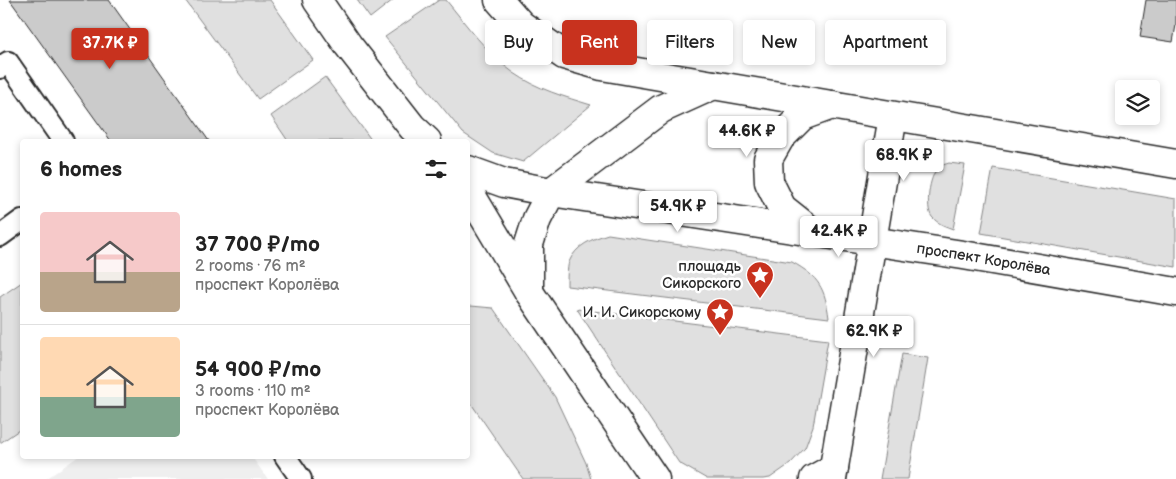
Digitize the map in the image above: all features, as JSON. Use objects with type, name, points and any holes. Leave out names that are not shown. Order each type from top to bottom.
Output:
[{"type":"street","points":[[317,0],[348,45],[412,127],[425,139]]},
{"type":"street","points":[[499,0],[520,25],[564,55],[602,66],[1176,164]]},
{"type":"street","points":[[529,292],[529,244],[537,219],[551,192],[661,109],[714,85]]},
{"type":"street","points":[[813,233],[782,208],[769,182],[768,159],[780,138],[802,116],[832,105]]},
{"type":"street","points":[[826,475],[872,242],[893,116]]},
{"type":"street","name":"проспект Королёва","points":[[470,171],[504,183],[551,192],[963,256],[1176,292]]},
{"type":"street","points":[[470,193],[529,292],[656,478]]},
{"type":"lane","points":[[0,68],[8,62],[62,139]]},
{"type":"lane","points":[[0,236],[20,221]]},
{"type":"lane","points":[[286,459],[300,479]]},
{"type":"shaded area","points":[[185,0],[270,0],[313,60],[258,99]]},
{"type":"shaded area","points":[[357,0],[393,0],[370,18]]},
{"type":"shaded area","points":[[439,0],[446,0],[485,46],[485,65],[504,65],[523,79],[542,88],[591,105],[523,162],[493,153],[463,133],[385,37]]},
{"type":"shaded area","points":[[325,77],[371,139],[287,139],[271,116]]},
{"type":"shaded area","points":[[949,163],[965,165],[953,229],[932,217],[928,200],[930,185],[935,172],[941,166]]},
{"type":"shaded area","points":[[993,168],[1176,199],[1176,267],[981,233]]},
{"type":"shaded area","points":[[608,234],[792,262],[809,273],[819,284],[823,291],[829,318],[567,286],[568,264],[572,256],[580,247]]},
{"type":"shaded area","points":[[20,283],[20,429],[0,443],[0,297]]},
{"type":"shaded area","points":[[470,306],[493,308],[555,397],[586,463],[591,479],[523,479],[470,402]]},
{"type":"shaded area","points":[[577,309],[828,340],[813,426],[805,448],[790,464],[770,478],[763,479],[707,479],[679,463]]},
{"type":"shaded area","points":[[902,354],[928,358],[908,479],[880,479]]},
{"type":"shaded area","points":[[75,459],[253,459],[268,479],[46,479]]},
{"type":"building","points":[[10,0],[109,0],[208,139],[110,139]]},
{"type":"building","points":[[1146,0],[1176,0],[1176,25],[1173,42],[1140,37]]},
{"type":"place","name":"площадь Сикорского","points":[[760,299]]},
{"type":"place","name":"И. И. Сикорскому","points":[[720,336]]}]
